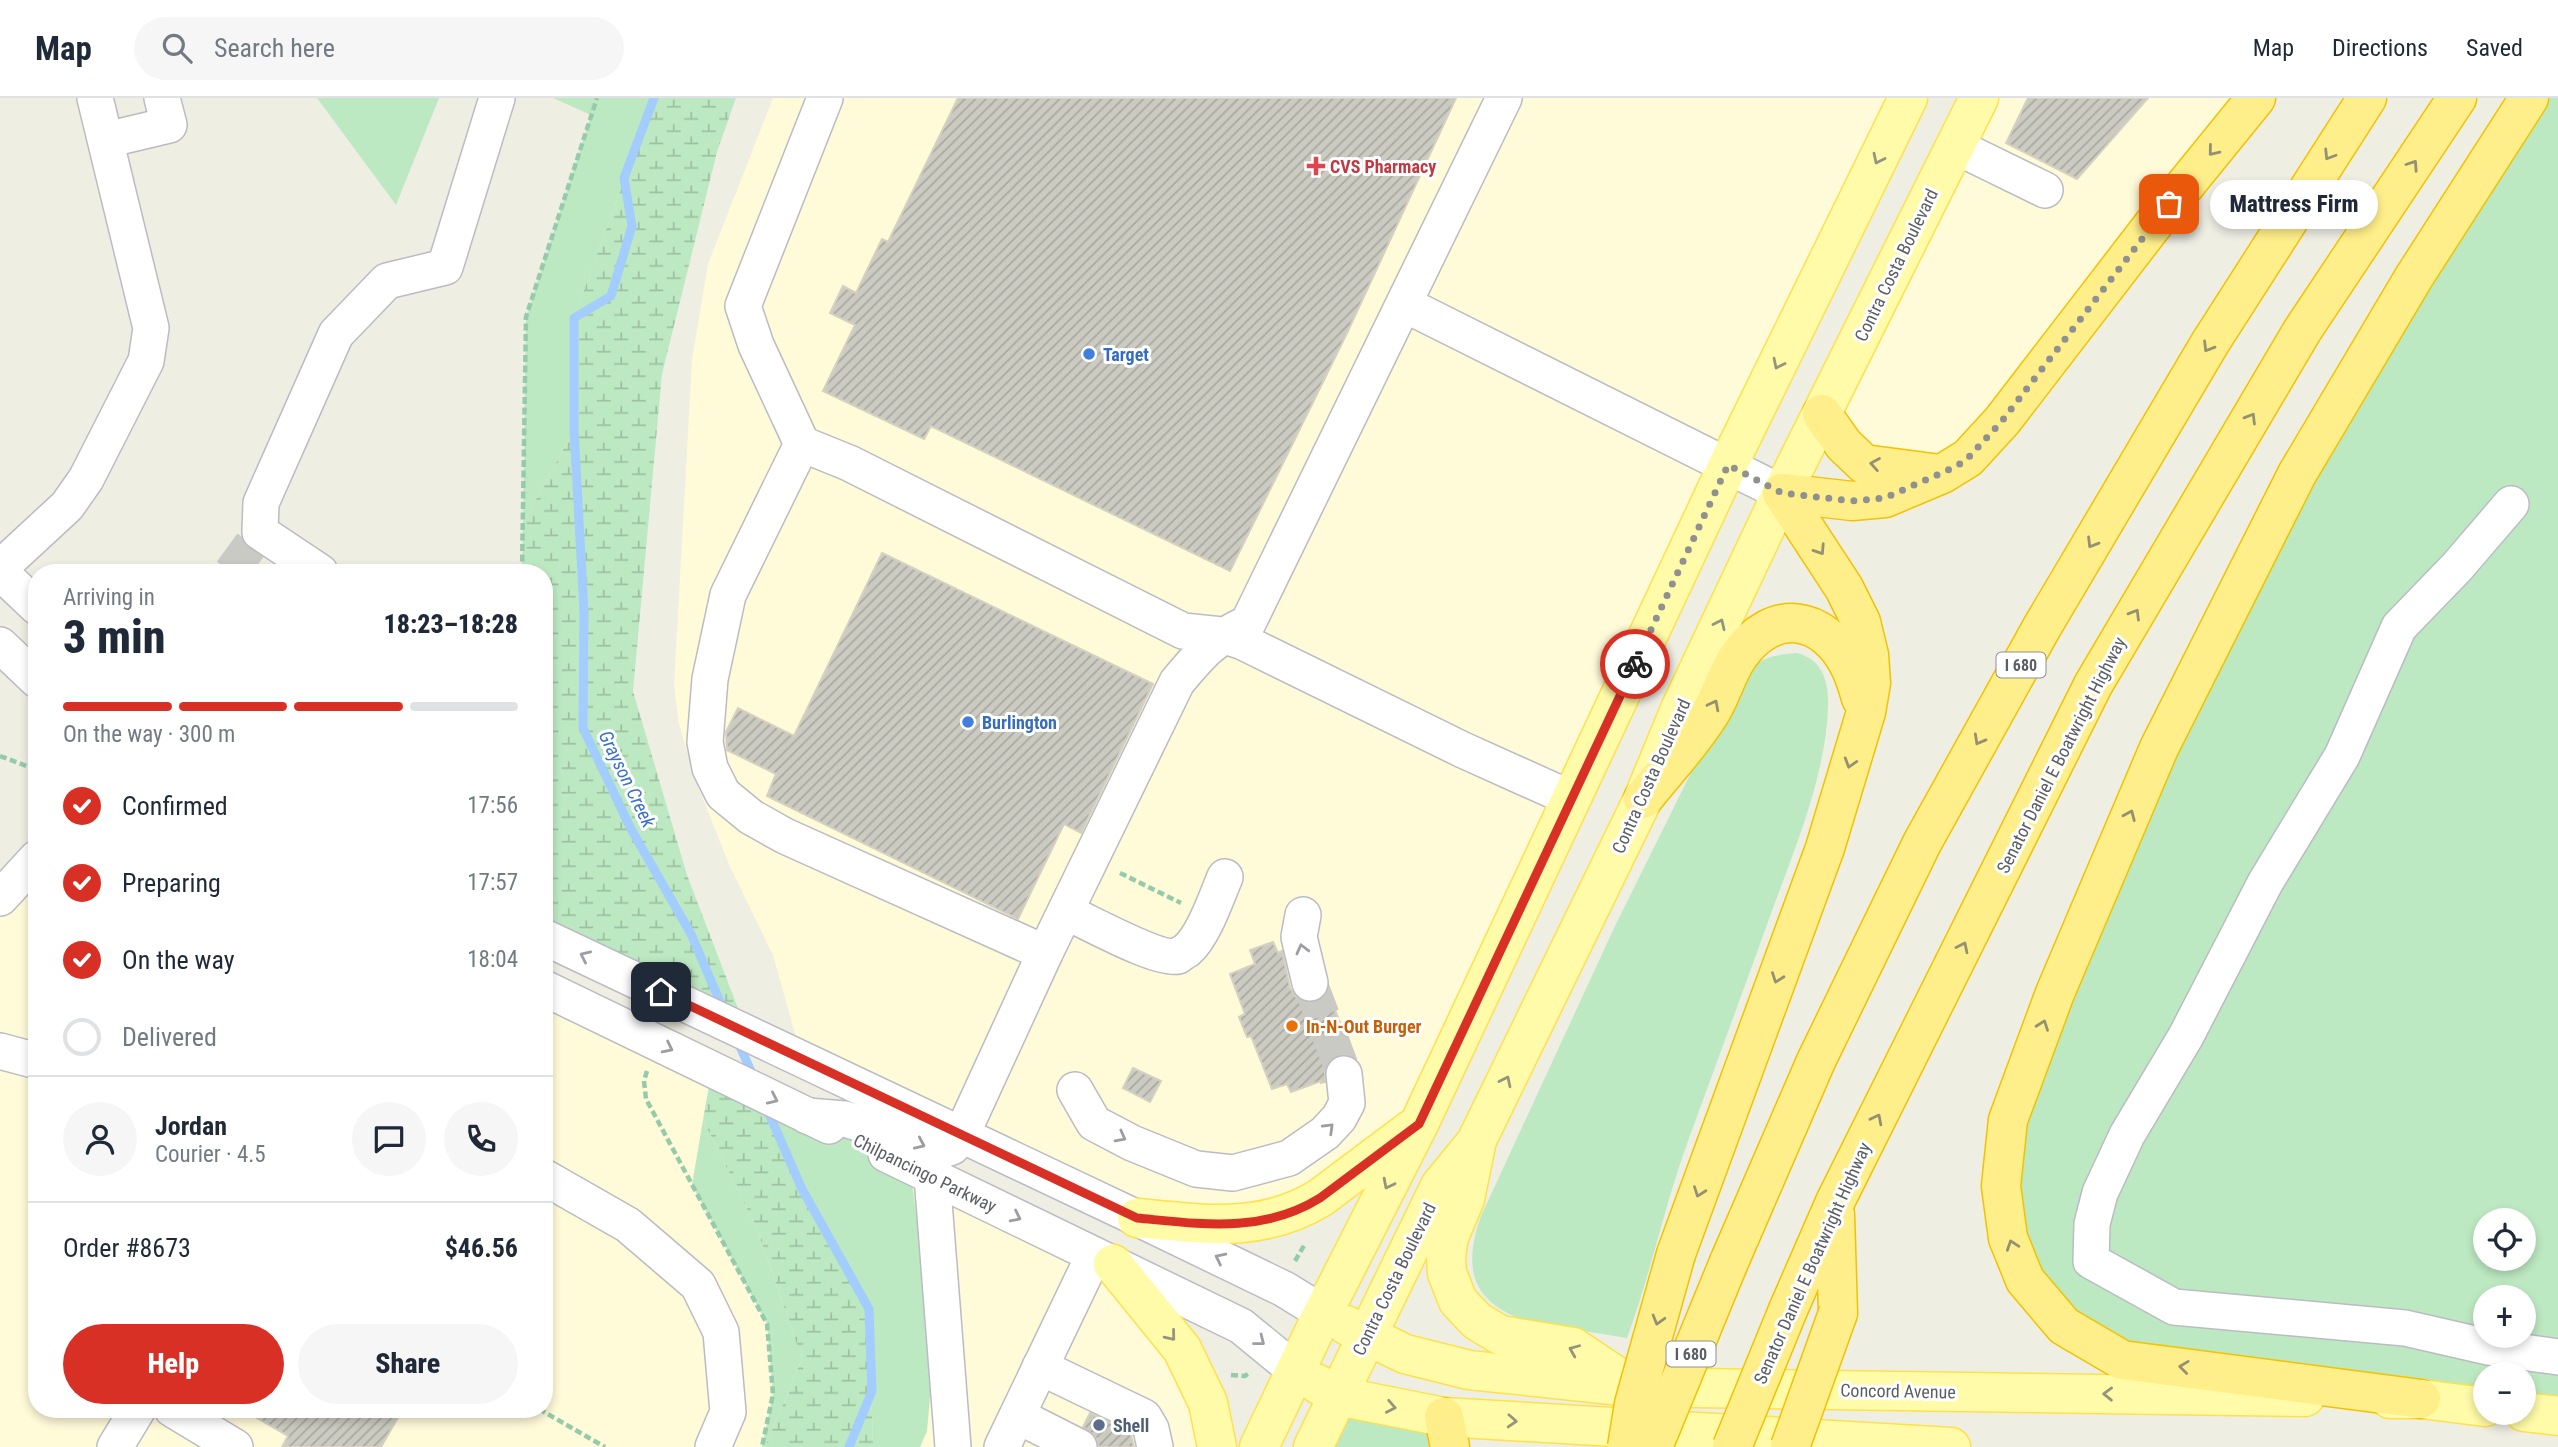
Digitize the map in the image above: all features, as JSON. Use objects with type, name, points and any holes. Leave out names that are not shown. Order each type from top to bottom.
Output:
[{"type":"highway","points":[[1782,493],[1852,501],[1885,498],[1942,474],[1968,458],[2002,421],[2152,226],[2256,98]]},
{"type":"highway","name":"I 680","points":[[1653,1447],[1816,1061],[1922,843],[2042,627],[2210,343],[2367,98]]},
{"type":"highway","name":"Senator Daniel E Boatwright Highway","points":[[1732,1447],[1835,1202],[2093,685],[2302,331],[2457,98]]},
{"type":"highway","points":[[2421,1399],[2122,1360],[2064,1326],[2025,1280],[2008,1238],[2001,1186],[2008,1120],[2055,993],[2159,748],[2297,474],[2414,277],[2529,98]]},
{"type":"highway","points":[[1822,414],[1852,455],[1864,464],[1942,474]]},
{"type":"highway","points":[[1627,1447],[1634,1404],[1676,1254],[1825,848],[1866,712],[1871,683],[1869,655],[1861,622],[1844,588],[1782,493]]},
{"type":"highway","points":[[1643,799],[1709,715],[1737,659],[1748,645],[1769,628],[1793,622],[1821,631],[1851,668],[1866,712]]},
{"type":"highway","points":[[1790,1447],[1838,1313],[1835,1202]]},
{"type":"main road","points":[[1259,1447],[1323,1313],[1419,1124],[1728,465],[1908,98]]},
{"type":"main road","name":"Contra Costa Boulevard","points":[[1313,1447],[1440,1185],[1476,1142],[1643,799],[1681,707],[1782,493],[1979,98]]},
{"type":"main road","points":[[1137,1218],[1214,1226],[1275,1219],[1305,1208],[1419,1124]]},
{"type":"main road","points":[[1476,1142],[1465,1199],[1449,1237],[1446,1256],[1447,1273],[1458,1301],[1477,1321],[1500,1335],[1573,1347],[1631,1387]]},
{"type":"main road","points":[[1104,1260],[1182,1349],[1208,1403],[1217,1447]]},
{"type":"main road","name":"Concord Avenue","points":[[1323,1313],[1405,1354],[1469,1370],[1631,1387],[2421,1399],[2473,1406]]},
{"type":"main road","points":[[1296,1371],[1338,1396],[1447,1432],[1951,1447]]},
{"type":"main road","points":[[2536,1413],[2558,1416]]},
{"type":"street","points":[[28,598],[0,570],[67,506],[86,479],[146,361],[151,328],[95,98]]},
{"type":"street","points":[[106,140],[169,125],[162,98]]},
{"type":"street","points":[[308,564],[260,532],[261,503],[336,334],[387,281],[445,267],[497,98]]},
{"type":"street","points":[[825,98],[743,306],[756,345],[803,444],[849,463],[1183,631],[1222,635],[1243,642],[1463,750],[1572,799]]},
{"type":"street","points":[[807,1116],[845,1119],[901,1136],[937,1152],[952,1147],[961,1136],[1045,954],[1177,682],[1205,648],[1222,635],[1248,623],[1504,98]]},
{"type":"street","points":[[1955,146],[2045,190]]},
{"type":"street","points":[[1404,304],[1782,493]]},
{"type":"street","points":[[803,444],[728,595],[710,680],[705,742],[710,768],[723,794],[751,817],[785,836],[1045,954]]},
{"type":"street","points":[[2511,504],[2457,567],[2399,626],[2342,756],[2265,883],[2186,1036],[2127,1135],[2101,1193],[2092,1224],[2091,1261],[2174,1307],[2405,1328],[2488,1348],[2558,1357]]},
{"type":"street","points":[[0,645],[28,671]]},
{"type":"street","points":[[0,898],[28,868]]},
{"type":"street","points":[[1066,912],[1162,955],[1178,956],[1188,949],[1197,937],[1225,877]]},
{"type":"street","points":[[1303,915],[1299,937],[1310,983]]},
{"type":"street","points":[[553,941],[1137,1218],[1284,1289],[1323,1313]]},
{"type":"street","points":[[553,971],[613,1000],[652,1006],[679,1000]]},
{"type":"street","name":"Chilpancingo Parkway","points":[[553,992],[1241,1326],[1296,1371]]},
{"type":"street","points":[[0,1051],[28,1059]]},
{"type":"street","points":[[1075,1090],[1094,1122],[1132,1143],[1196,1170],[1233,1173],[1289,1158],[1325,1133],[1339,1118],[1347,1103],[1344,1074]]},
{"type":"street","points":[[921,1171],[953,1447]]},
{"type":"street","points":[[553,1182],[628,1225],[698,1285],[720,1332],[722,1345],[728,1412],[713,1447]]},
{"type":"street","points":[[1002,1447],[1040,1367],[1104,1260]]},
{"type":"street","points":[[1040,1367],[1144,1417],[1151,1429],[1155,1447]]},
{"type":"street","points":[[1017,1416],[1079,1447]]},
{"type":"street","points":[[115,1447],[133,1418]]},
{"type":"street","points":[[187,1418],[235,1447]]},
{"type":"path","points":[[522,564],[526,317],[597,98]]},
{"type":"path","points":[[0,756],[28,767]]},
{"type":"path","points":[[1094,854],[1108,867],[1183,904],[1197,937]]},
{"type":"path","points":[[656,1042],[644,1082],[646,1099],[767,1324],[774,1394],[761,1447]]},
{"type":"path","points":[[553,1417],[605,1447]]},
{"type":"shaded area","points":[[773,98],[1908,98],[1419,1124],[1320,1198],[1137,1218],[802,1059],[773,955],[730,867],[696,781],[679,724],[674,685],[692,360],[708,264]]},
{"type":"shaded area","points":[[1979,98],[2256,98],[1968,458],[1864,464],[1822,414]]},
{"type":"shaded area","points":[[28,868],[28,1418],[553,1418],[553,992],[712,1069],[692,1185],[767,1324],[773,1394],[762,1447],[0,1447],[0,898]]},
{"type":"shaded area","points":[[910,1166],[1113,1264],[1217,1447],[920,1447],[927,1431]]},
{"type":"green space","points":[[317,98],[439,98],[396,205]]},
{"type":"green space","points":[[553,98],[654,98],[574,318],[574,430],[523,523],[526,317],[591,115]]},
{"type":"green space","points":[[654,98],[736,98],[717,152],[662,374],[633,691],[687,875],[747,1032],[553,941],[553,564],[522,564],[523,523],[574,430],[574,318]]},
{"type":"green space","points":[[2529,98],[2558,98],[2558,1416],[2536,1413],[2536,1362],[2473,1362],[2473,1405],[2122,1360],[2008,1238],[2001,1186],[2159,748]]},
{"type":"green space","points":[[1796,653],[1817,665],[1827,687],[1826,730],[1816,782],[1800,834],[1679,1166],[1627,1338],[1529,1322],[1495,1305],[1476,1282],[1472,1253],[1481,1216],[1615,926],[1733,688],[1760,662],[1774,656]]},
{"type":"green space","points":[[712,1069],[762,1094],[802,1189],[869,1309],[873,1447],[765,1447],[802,1359],[757,1229],[703,1120]]},
{"type":"green space","points":[[762,1094],[910,1166],[934,1352],[927,1431],[920,1447],[873,1447],[869,1309],[802,1189]]},
{"type":"green space","points":[[703,1120],[757,1229],[802,1359],[765,1447],[762,1447],[773,1394],[767,1324],[692,1185]]},
{"type":"green space","points":[[1338,1396],[1444,1417],[1450,1447],[1313,1447]]},
{"type":"building","name":"Target","points":[[958,98],[1456,98],[1347,333],[1230,571],[931,426],[924,439],[823,391],[855,325],[830,313],[843,286],[856,293],[882,239],[888,242]]},
{"type":"building","points":[[2028,98],[2148,98],[2077,179],[2006,143]]},
{"type":"building","name":"Burlington","points":[[882,553],[1153,684],[1081,833],[1064,824],[1018,919],[767,796],[776,774],[727,750],[726,732],[738,708],[794,736]]},
{"type":"building","name":"In-N-Out Burger","points":[[1273,942],[1278,953],[1282,951],[1290,988],[1296,997],[1314,1003],[1328,992],[1353,1056],[1343,1054],[1333,1057],[1325,1066],[1325,1082],[1291,1092],[1287,1084],[1272,1089],[1251,1036],[1247,1037],[1239,1017],[1245,1014],[1230,974],[1255,964],[1250,950]]},
{"type":"building","points":[[1133,1068],[1161,1081],[1150,1102],[1123,1088]]},
{"type":"building","name":"Shell","points":[[1090,1413],[1130,1432],[1134,1447],[1099,1447],[1095,1436],[1083,1427]]},
{"type":"building","points":[[257,1418],[398,1418],[381,1447],[282,1447],[288,1436]]},
{"type":"waterway","name":"Grayson Creek","points":[[654,98],[624,178],[632,226],[611,296],[574,318],[574,430],[584,611],[583,728],[631,829],[691,934],[724,1011]]},
{"type":"waterway","name":"Grayson Creek","points":[[737,1040],[754,1078]]},
{"type":"waterway","name":"Grayson Creek","points":[[766,1107],[802,1189],[869,1309],[872,1391],[849,1447]]},
{"type":"tunnel","points":[[237,564],[260,532]]},
{"type":"tunnel","points":[[1310,983],[1344,1074]]},
{"type":"way so far","points":[[1635,664],[1728,465],[1782,493],[1852,501],[1885,498],[1957,466],[1968,458],[2002,421],[2169,204]]},
{"type":"place","name":"CVS Pharmacy","points":[[1316,166]]},
{"type":"place","name":"Mattress Firm","points":[[2169,204]]},
{"type":"place","name":"Target","points":[[1089,354]]},
{"type":"place","name":"Burlington","points":[[968,722]]},
{"type":"place","name":"In-N-Out Burger","points":[[1292,1026]]},
{"type":"place","name":"Shell","points":[[1099,1425]]},
{"type":"route","points":[[661,992],[1137,1218],[1214,1226],[1275,1219],[1305,1208],[1419,1124],[1635,664]]}]
